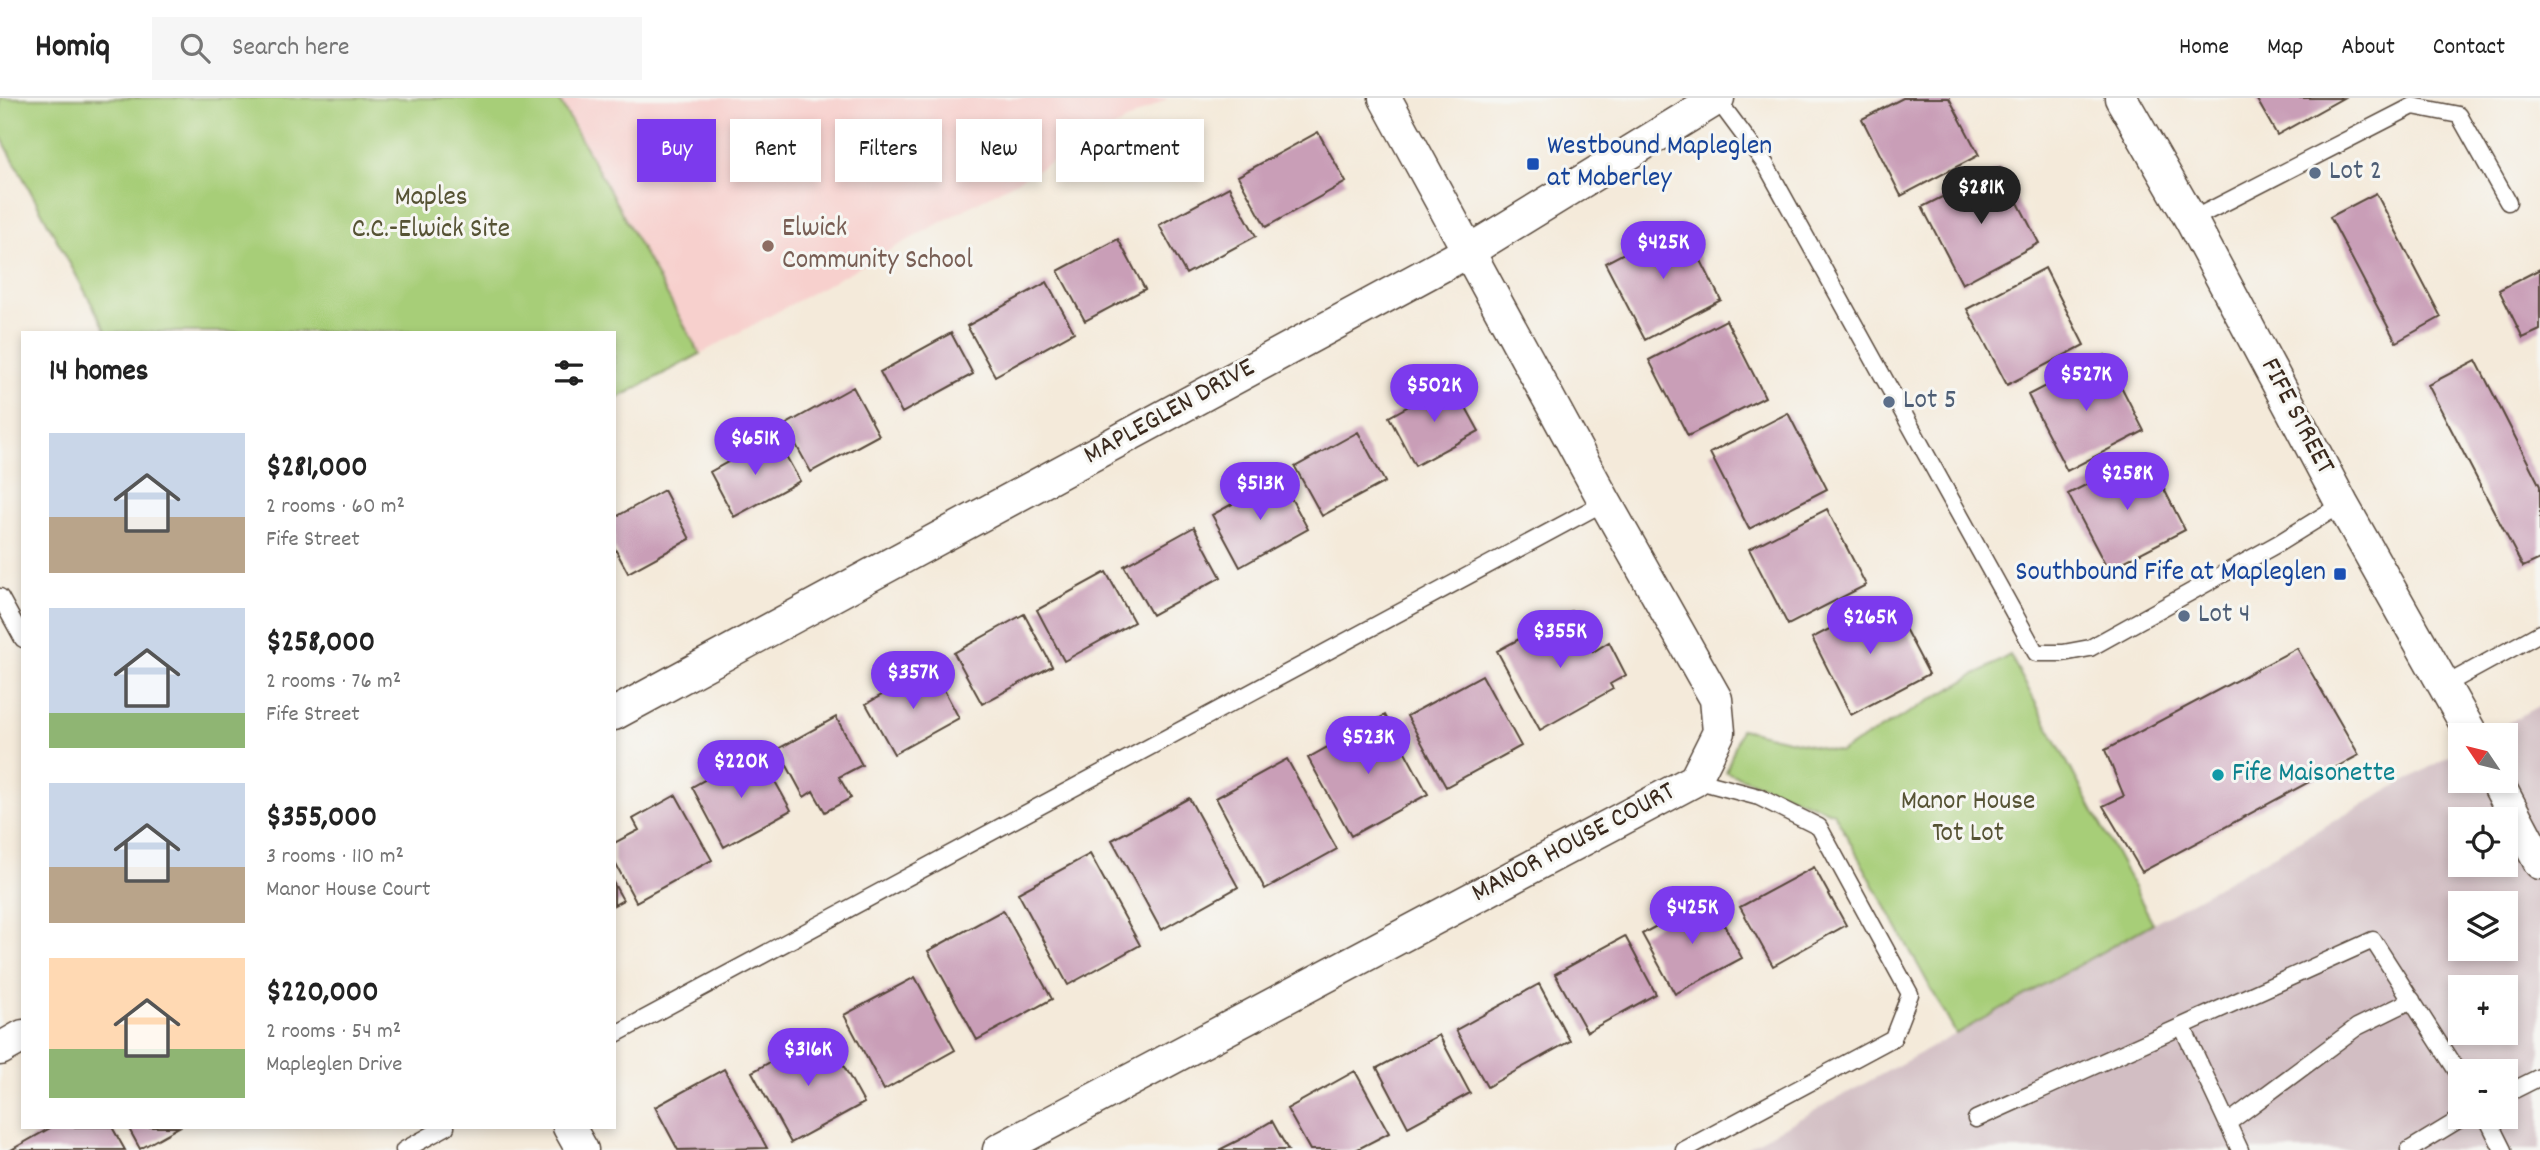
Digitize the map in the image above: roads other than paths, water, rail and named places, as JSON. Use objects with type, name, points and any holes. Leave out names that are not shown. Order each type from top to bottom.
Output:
[{"type":"street","name":"MANOR HOUSE COURT","points":[[999,1150],[1695,780],[1719,732],[1716,699],[1605,502],[1385,98]]},
{"type":"street","name":"FIFE STREET","points":[[2121,98],[2191,220],[2342,504],[2466,723]]},
{"type":"street","name":"MAPLEGLEN DRIVE","points":[[616,714],[1469,251],[1718,99]]},
{"type":"street","points":[[2503,793],[2540,863]]},
{"type":"street","points":[[0,1049],[21,1037]]},
{"type":"street","points":[[570,1129],[582,1150]]},
{"type":"lane","points":[[1718,99],[1766,165],[2036,653],[2063,653],[2090,648],[2280,542],[2342,504]]},
{"type":"lane","points":[[2191,220],[2413,106],[2459,115],[2508,202]]},
{"type":"lane","points":[[616,1034],[1605,502]]},
{"type":"lane","points":[[0,597],[21,635]]},
{"type":"lane","points":[[2445,685],[2540,633]]},
{"type":"lane","points":[[1684,1150],[1893,1038],[1910,994],[1819,827],[1759,797],[1695,780]]},
{"type":"lane","points":[[1976,1119],[2373,940],[2449,1059]]},
{"type":"lane","points":[[2228,1123],[2357,1027],[2412,1000]]},
{"type":"lane","points":[[2182,1026],[2240,1150]]},
{"type":"lane","points":[[2518,1088],[2540,1077]]},
{"type":"lane","points":[[2409,1150],[2448,1126]]},
{"type":"lane","points":[[404,1150],[442,1129]]},
{"type":"lane","points":[[2492,1129],[2503,1150]]},
{"type":"place","name":"Westbound Mapleglen at Maberley","points":[[1533,164]]},
{"type":"place","name":"Lot 2","points":[[2315,173]]},
{"type":"place","name":"Elwick Community School","points":[[768,246]]},
{"type":"place","name":"Lot 5","points":[[1889,402]]},
{"type":"place","name":"Southbound Fife at Mapleglen","points":[[2340,574]]},
{"type":"place","name":"Lot 4","points":[[2184,616]]},
{"type":"place","name":"Fife Maisonette","points":[[2218,775]]},
{"type":"park label","name":"Maples C.C.-Elwick Site","points":[[431,215]]},
{"type":"park label","name":"Manor House Tot Lot","points":[[1968,819]]}]
